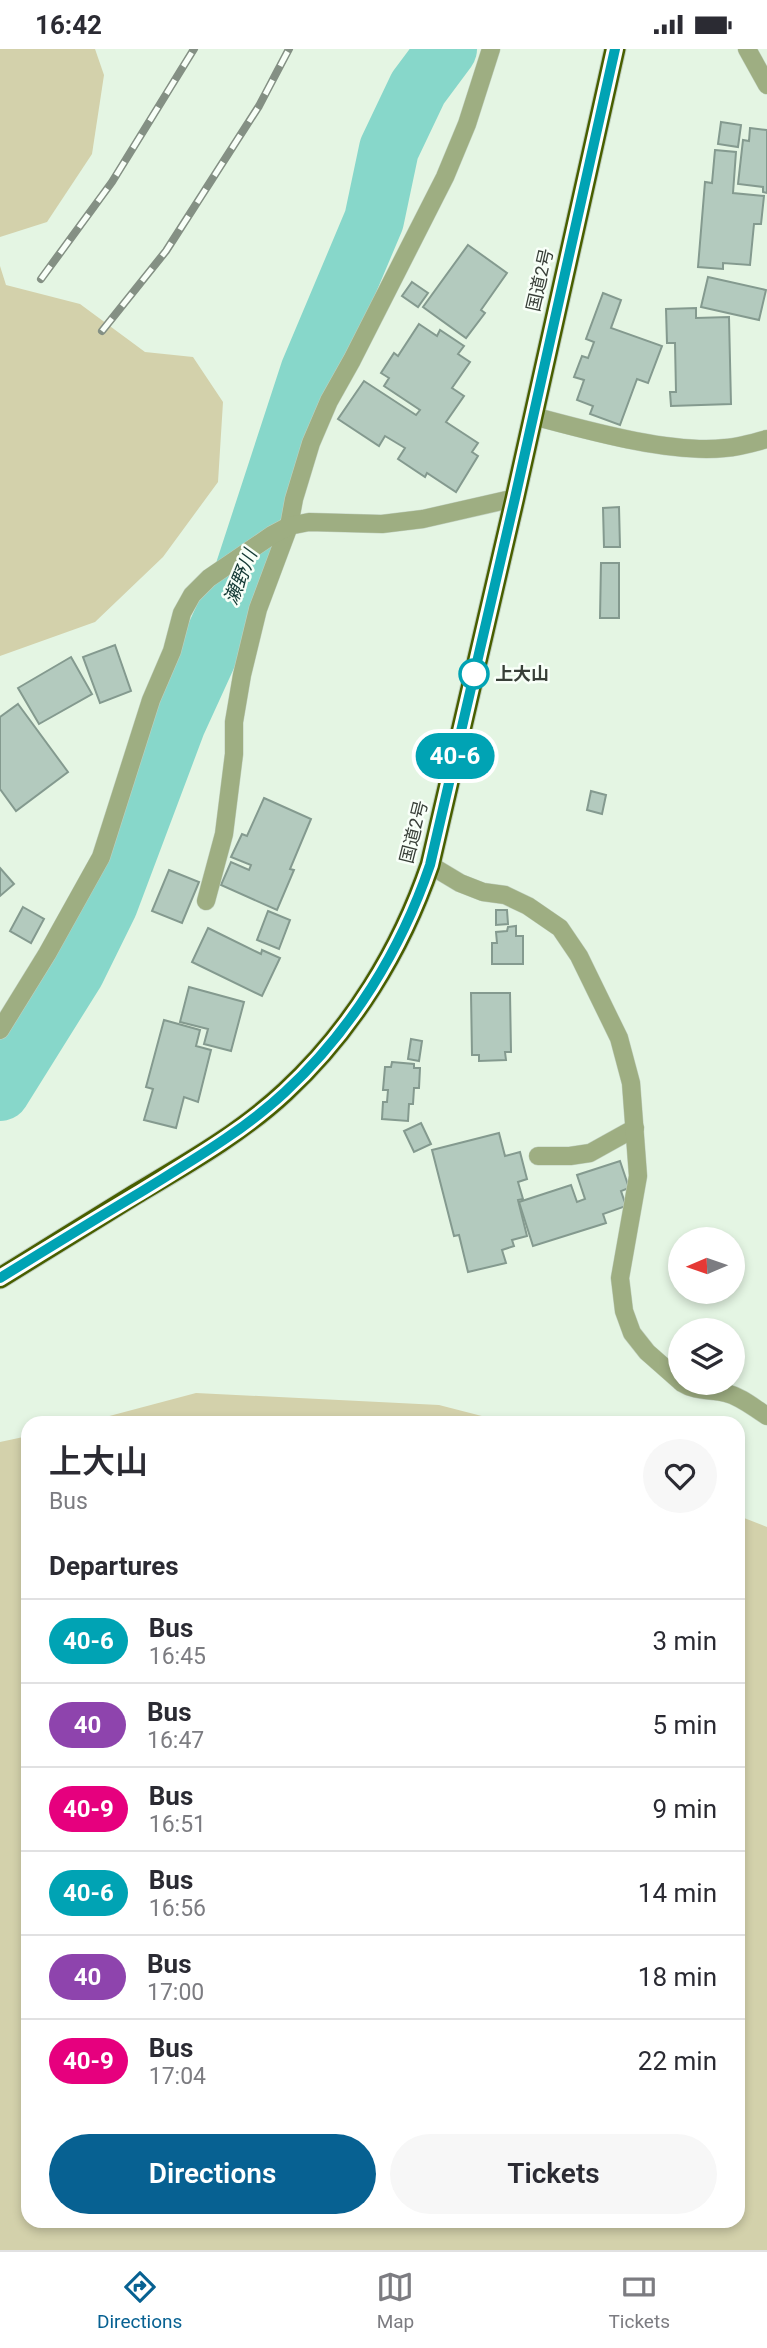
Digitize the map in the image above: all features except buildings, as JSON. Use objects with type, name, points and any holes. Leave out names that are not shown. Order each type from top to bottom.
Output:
[{"type":"highway","name":"国道2号","points":[[0,1278],[213,1148],[285,1092],[341,1033],[387,961],[416,906],[430,865],[615,49]]},
{"type":"street","points":[[206,901],[224,834],[234,754],[234,722],[257,609],[289,526],[311,443],[329,401],[445,177],[467,124],[491,49]]},
{"type":"street","points":[[747,49],[767,85]]},
{"type":"street","points":[[533,416],[588,430],[690,448],[724,448],[767,439]]},
{"type":"street","points":[[0,1030],[47,954],[101,856],[150,700],[172,650],[182,613],[192,595],[209,578],[271,535],[289,526],[309,522],[395,522],[423,519],[515,498]]},
{"type":"street","points":[[430,865],[460,883],[483,892],[505,895],[528,906],[560,928],[579,956],[619,1038],[631,1083],[638,1176],[620,1279],[624,1311],[632,1333],[668,1370]]},
{"type":"street","points":[[538,1156],[590,1153],[635,1128]]},
{"type":"street","points":[[732,1395],[767,1416]]},
{"type":"shaded area","points":[[0,49],[95,49],[104,75],[92,154],[47,222],[0,237]]},
{"type":"shaded area","points":[[0,266],[6,285],[80,304],[145,352],[193,357],[223,402],[218,482],[163,557],[95,622],[0,656]]},
{"type":"shaded area","points":[[196,1393],[439,1405],[482,1416],[109,1416]]},
{"type":"shaded area","points":[[21,1438],[21,2228],[745,2228],[745,1518],[767,1527],[767,2250],[0,2250],[0,1442]]},
{"type":"waterway","name":"瀬野川","points":[[0,1091],[75,971],[108,904],[176,723],[244,574],[310,372],[374,220],[389,149],[418,88],[447,49]]},
{"type":"railway","points":[[41,279],[112,182],[194,49]]},
{"type":"railway","points":[[102,331],[166,251],[259,106],[289,49]]},
{"type":"bus line","name":"40-6","points":[[0,1278],[213,1148],[285,1092],[341,1033],[387,961],[416,906],[430,865],[615,49]]},
{"type":"place","name":"上大山","points":[[474,674]]}]
